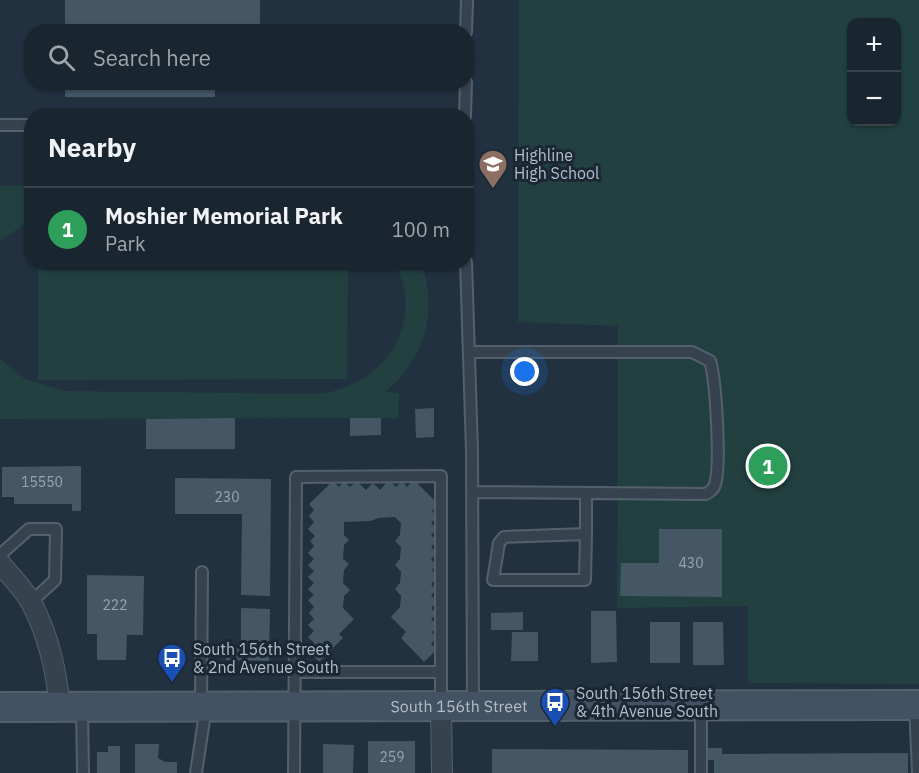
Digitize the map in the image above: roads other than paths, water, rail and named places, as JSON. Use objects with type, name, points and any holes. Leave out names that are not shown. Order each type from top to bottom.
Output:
[{"type":"main road","name":"South 156th Street","points":[[0,707],[917,705]]},
{"type":"street","points":[[0,563],[31,602],[71,707]]},
{"type":"street","points":[[441,706],[442,773]]},
{"type":"lane","points":[[466,24],[467,0]]},
{"type":"lane","points":[[465,108],[466,90]]},
{"type":"lane","points":[[0,125],[24,125]]},
{"type":"lane","points":[[466,270],[472,492],[473,705]]},
{"type":"lane","points":[[469,352],[692,352],[710,361],[714,374],[716,471],[714,488],[706,494],[472,492]]},
{"type":"lane","points":[[294,773],[296,477],[441,476],[441,706]]},
{"type":"lane","points":[[586,493],[586,534],[585,580],[493,580],[499,543],[504,537],[586,534]]},
{"type":"lane","points":[[0,555],[29,529],[56,529],[55,580],[31,602]]},
{"type":"lane","points":[[196,773],[204,707],[202,572]]},
{"type":"lane","points":[[296,672],[441,672]]},
{"type":"lane","points":[[701,705],[701,773]]},
{"type":"lane","points":[[917,705],[918,773]]},
{"type":"lane","points":[[71,707],[83,773]]},
{"type":"place","name":"Highline High School","points":[[493,190]]},
{"type":"place","name":"Moshier Memorial Park","points":[[768,466]]},
{"type":"place","name":"South 156th Street & 2nd Avenue South","points":[[172,684]]},
{"type":"place","name":"South 156th Street & 4th Avenue South","points":[[555,728]]}]
